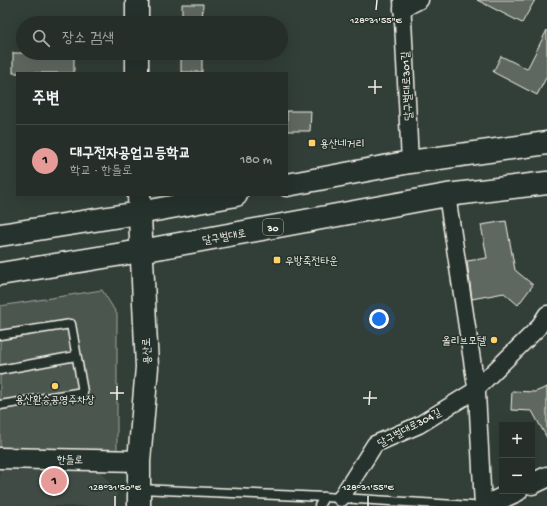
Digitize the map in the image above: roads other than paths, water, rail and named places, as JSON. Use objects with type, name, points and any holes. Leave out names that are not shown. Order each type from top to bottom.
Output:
[{"type":"main road","points":[[137,0],[137,16]]},
{"type":"main road","points":[[137,60],[137,72]]},
{"type":"main road","points":[[288,185],[410,162],[547,143]]},
{"type":"main road","name":"달구벌대로","points":[[0,274],[141,251],[447,195],[547,183]]},
{"type":"main road","points":[[0,235],[139,204],[225,196]]},
{"type":"main road","name":"용산로","points":[[139,204],[146,367],[139,461],[139,497]]},
{"type":"street","name":"달구벌대로301길","points":[[410,162],[402,5],[420,0]]},
{"type":"street","points":[[447,195],[476,388],[484,506],[510,494]]},
{"type":"street","name":"달구벌대로304길","points":[[341,498],[375,444],[419,425],[476,388],[538,328],[547,314]]},
{"type":"street","name":"한들로","points":[[0,458],[139,461]]},
{"type":"street","points":[[535,483],[547,477]]},
{"type":"lane","points":[[0,335],[71,324],[83,392],[0,405]]},
{"type":"lane","points":[[0,370],[76,356]]},
{"type":"lane","points":[[139,497],[324,497],[472,506]]},
{"type":"lane","points":[[319,506],[324,497]]},
{"type":"place","name":"용산네거리","points":[[312,143]]},
{"type":"place","name":"우방죽전타운","points":[[277,260]]},
{"type":"place","name":"올리브모텔","points":[[494,340]]},
{"type":"place","name":"용산환승공영주차장","points":[[55,386]]},
{"type":"place","name":"대구전자공업고등학교","points":[[54,481]]}]
